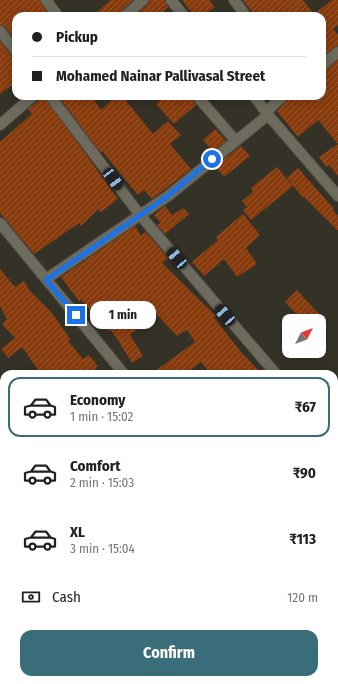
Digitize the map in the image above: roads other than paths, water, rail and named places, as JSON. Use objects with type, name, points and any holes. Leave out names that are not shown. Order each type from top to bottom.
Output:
[{"type":"street","points":[[46,0],[55,12]]},
{"type":"street","points":[[130,12],[143,0]]},
{"type":"street","points":[[171,0],[181,12]]},
{"type":"street","points":[[234,0],[243,12]]},
{"type":"street","points":[[0,31],[12,46]]},
{"type":"street","points":[[326,62],[338,52]]},
{"type":"street","points":[[0,125],[28,100]]},
{"type":"street","points":[[53,100],[140,215],[273,370]]},
{"type":"street","points":[[200,100],[235,140]]},
{"type":"street","points":[[257,100],[267,114],[338,196]]},
{"type":"street","points":[[46,280],[168,196],[267,114],[279,100]]},
{"type":"street","points":[[0,223],[121,370]]}]
